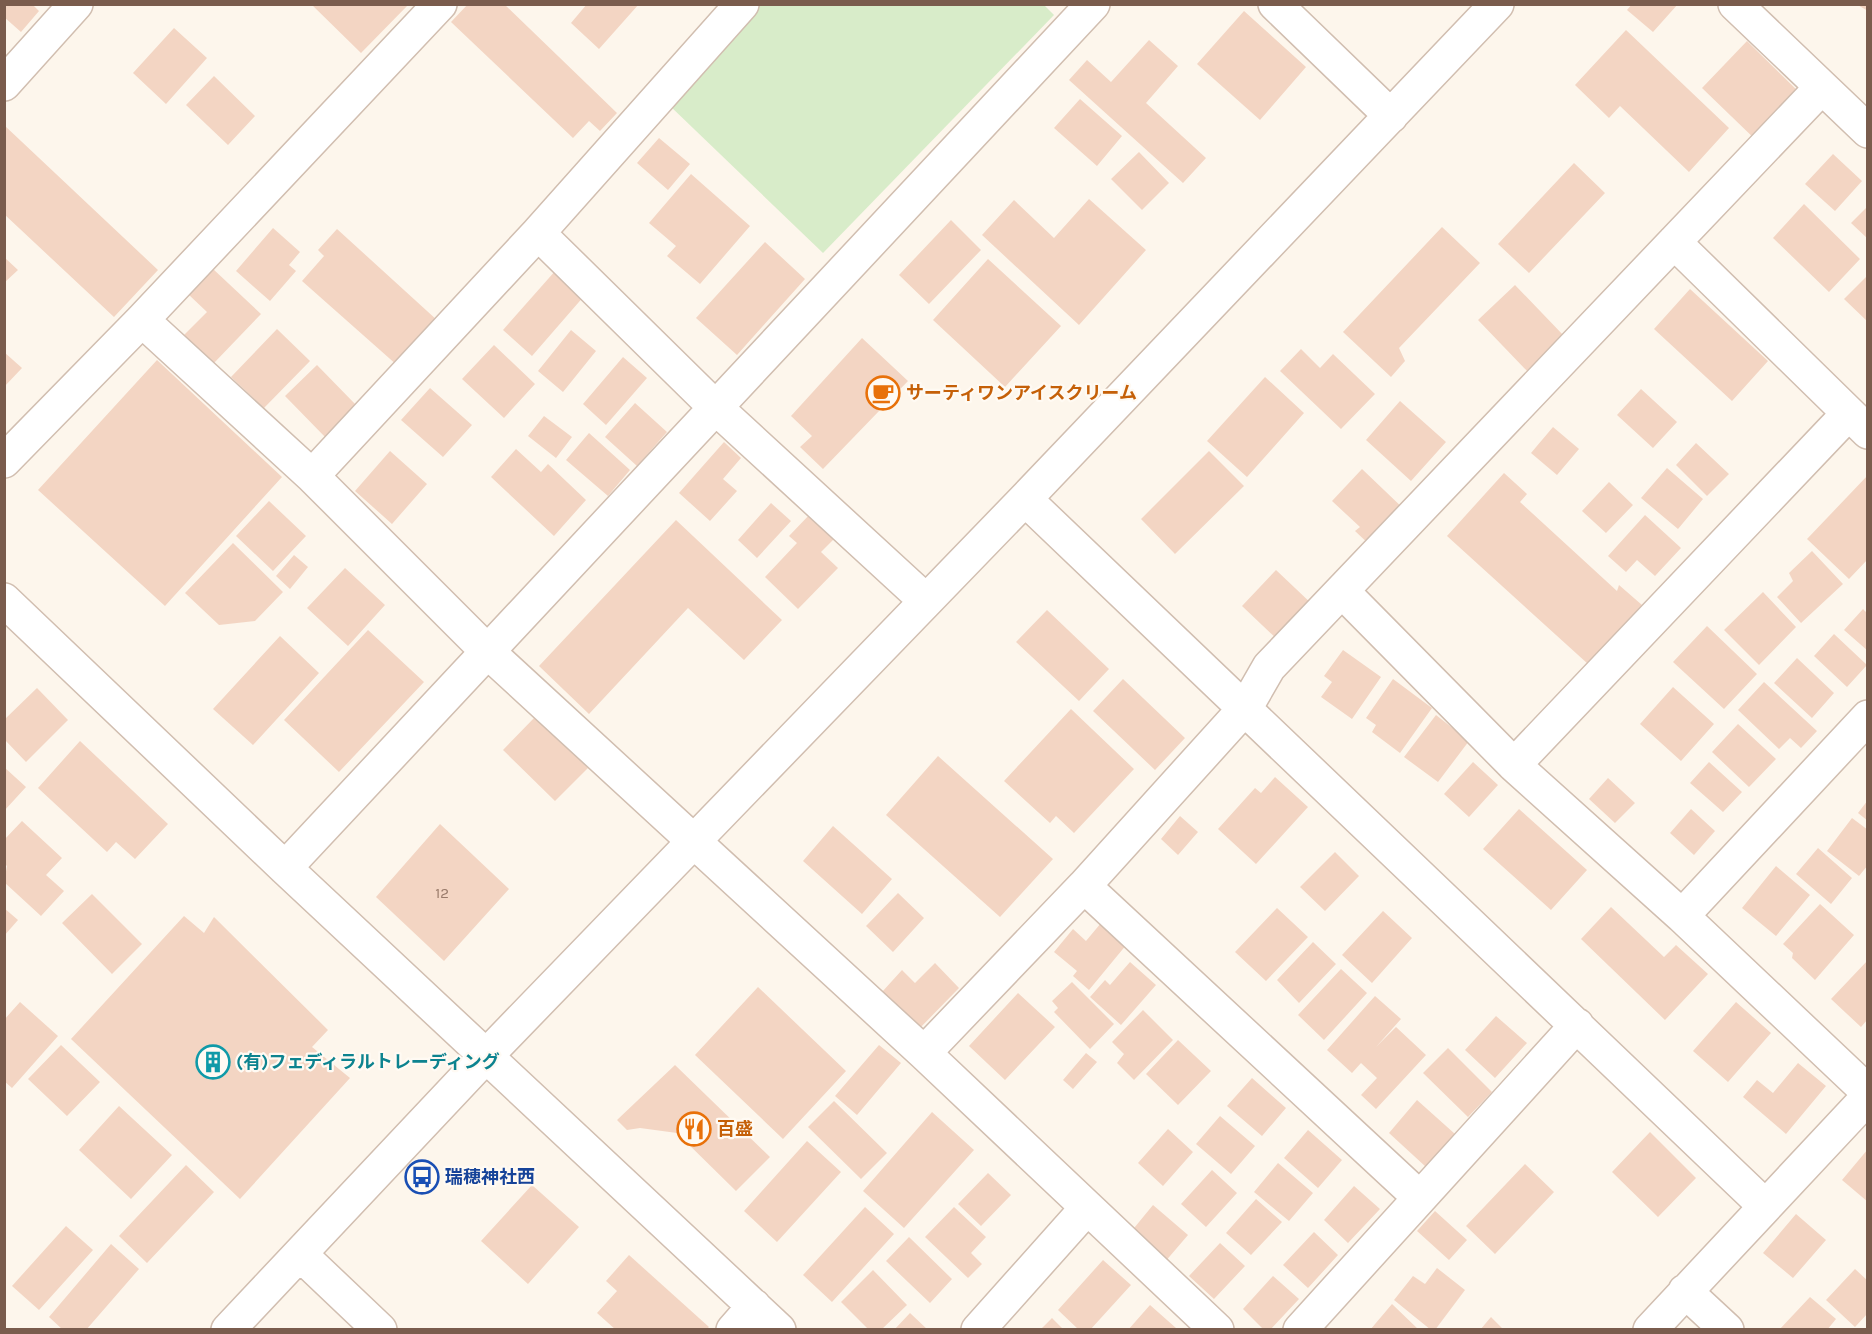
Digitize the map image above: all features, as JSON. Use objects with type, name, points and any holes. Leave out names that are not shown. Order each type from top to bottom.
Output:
[{"type":"street","points":[[4,84],[76,4]]},
{"type":"street","points":[[4,461],[142,320],[440,4]]},
{"type":"street","points":[[312,476],[538,233],[741,4]]},
{"type":"street","points":[[1275,4],[1391,116]]},
{"type":"street","points":[[228,1329],[487,1055],[1025,499],[1497,4]]},
{"type":"street","points":[[1735,4],[1868,131]]},
{"type":"street","points":[[285,868],[715,407],[1082,8]]},
{"type":"street","points":[[924,1053],[1084,886],[1246,707],[1269,667],[1821,88]]},
{"type":"street","points":[[538,233],[715,407],[925,600]]},
{"type":"street","points":[[1514,765],[1858,423],[1674,242]]},
{"type":"street","points":[[142,320],[312,476],[487,651],[924,1053],[1086,1209],[1217,1329]]},
{"type":"street","points":[[1025,499],[1246,707],[1764,1206]]},
{"type":"street","points":[[1342,591],[1514,765],[1682,916],[1868,1095],[1650,1329]]},
{"type":"street","points":[[9,614],[487,1055],[743,1318],[779,1329]]},
{"type":"street","points":[[1682,916],[1868,717]]},
{"type":"street","points":[[1084,886],[1419,1197]]},
{"type":"street","points":[[1300,1329],[1577,1025]]},
{"type":"street","points":[[978,1329],[1086,1209]]},
{"type":"street","points":[[300,1254],[380,1329]]},
{"type":"street","points":[[1685,1292],[1727,1329]]},
{"type":"green space","points":[[1043,4],[1054,15],[823,253],[669,105],[760,5]]},
{"type":"building","points":[[4,4],[32,4],[39,11],[21,32],[4,17]]},
{"type":"building","points":[[311,4],[409,4],[361,53]]},
{"type":"building","points":[[468,4],[504,4],[617,113],[600,131],[589,121],[573,138],[451,22]]},
{"type":"building","points":[[587,4],[639,4],[599,49],[571,23]]},
{"type":"building","points":[[1632,4],[1678,4],[1653,32],[1627,10]]},
{"type":"building","points":[[1856,4],[1868,4],[1868,11]]},
{"type":"building","points":[[1244,11],[1306,67],[1260,120],[1197,64]]},
{"type":"building","points":[[174,28],[207,58],[166,104],[133,73]]},
{"type":"building","points":[[1626,30],[1729,128],[1689,172],[1620,106],[1609,118],[1575,85]]},
{"type":"building","points":[[1149,40],[1178,66],[1146,103],[1206,158],[1183,183],[1069,80],[1087,60],[1111,82]]},
{"type":"building","points":[[1747,41],[1805,98],[1760,144],[1702,88]]},
{"type":"building","points":[[214,76],[255,116],[228,145],[186,105]]},
{"type":"building","points":[[1080,99],[1122,136],[1097,166],[1054,128]]},
{"type":"building","points":[[4,125],[158,270],[114,317],[4,214]]},
{"type":"building","points":[[659,138],[690,164],[668,190],[637,163]]},
{"type":"building","points":[[1139,152],[1169,183],[1142,210],[1111,179]]},
{"type":"building","points":[[1833,154],[1862,181],[1835,211],[1805,184]]},
{"type":"building","points":[[1574,163],[1605,193],[1529,273],[1498,244]]},
{"type":"building","points":[[691,174],[750,226],[700,284],[667,256],[676,246],[649,223]]},
{"type":"building","points":[[1089,199],[1146,250],[1079,325],[982,235],[1014,200],[1054,238]]},
{"type":"building","points":[[1804,204],[1860,259],[1829,292],[1773,238]]},
{"type":"building","points":[[1868,206],[1868,239],[1851,223]]},
{"type":"building","points":[[951,220],[981,250],[929,304],[899,275]]},
{"type":"building","points":[[1442,227],[1480,263],[1399,348],[1405,361],[1391,377],[1343,332]]},
{"type":"building","points":[[273,228],[300,252],[289,265],[296,271],[270,301],[236,271]]},
{"type":"building","points":[[337,229],[438,321],[398,366],[302,281],[324,256],[318,250]]},
{"type":"building","points":[[765,242],[805,279],[737,355],[696,318]]},
{"type":"building","points":[[4,257],[18,270],[4,283]]},
{"type":"building","points":[[988,259],[1061,326],[1005,387],[933,320]]},
{"type":"building","points":[[212,268],[261,314],[214,363],[184,335],[207,312],[188,294]]},
{"type":"building","points":[[556,270],[585,295],[532,356],[503,330]]},
{"type":"building","points":[[1868,275],[1868,322],[1844,299]]},
{"type":"building","points":[[1515,285],[1565,337],[1528,372],[1478,320]]},
{"type":"building","points":[[1690,289],[1768,361],[1732,401],[1654,329]]},
{"type":"building","points":[[277,329],[310,361],[264,408],[231,377]]},
{"type":"building","points":[[571,330],[596,351],[563,392],[538,371]]},
{"type":"building","points":[[862,338],[908,381],[823,469],[800,447],[812,436],[791,416]]},
{"type":"building","points":[[494,345],[535,384],[504,418],[462,379]]},
{"type":"building","points":[[1301,349],[1320,368],[1333,354],[1375,394],[1341,429],[1280,371]]},
{"type":"building","points":[[4,352],[22,368],[4,387]]},
{"type":"building","points":[[623,357],[647,378],[606,425],[583,404]]},
{"type":"building","points":[[157,360],[282,477],[165,606],[38,490]]},
{"type":"building","points":[[317,365],[357,406],[326,438],[285,396]]},
{"type":"building","points":[[1265,377],[1304,413],[1247,477],[1207,441]]},
{"type":"building","points":[[430,388],[472,425],[443,457],[401,420]]},
{"type":"building","points":[[1641,389],[1677,422],[1653,448],[1617,415]]},
{"type":"building","points":[[1400,401],[1446,442],[1411,481],[1366,440]]},
{"type":"building","points":[[635,403],[667,432],[637,466],[605,437]]},
{"type":"building","points":[[544,416],[572,437],[556,458],[528,436]]},
{"type":"building","points":[[1553,427],[1579,449],[1557,475],[1531,453]]},
{"type":"building","points":[[589,433],[630,470],[608,496],[566,460]]},
{"type":"building","points":[[724,442],[741,458],[723,479],[737,491],[710,521],[679,493]]},
{"type":"building","points":[[1696,443],[1729,474],[1707,496],[1676,465]]},
{"type":"building","points":[[516,449],[541,472],[548,464],[586,500],[554,536],[491,477]]},
{"type":"building","points":[[390,451],[427,484],[392,524],[355,491]]},
{"type":"building","points":[[1209,451],[1244,486],[1175,554],[1141,519]]},
{"type":"building","points":[[1667,468],[1703,499],[1678,529],[1641,498]]},
{"type":"building","points":[[1362,469],[1407,512],[1373,548],[1355,531],[1360,527],[1332,501]]},
{"type":"building","points":[[1504,473],[1527,494],[1520,502],[1617,591],[1619,585],[1642,605],[1588,664],[1447,536]]},
{"type":"building","points":[[1868,475],[1868,559],[1849,579],[1807,539]]},
{"type":"building","points":[[1609,482],[1633,505],[1606,533],[1582,511]]},
{"type":"building","points":[[269,501],[306,536],[273,571],[236,536]]},
{"type":"building","points":[[771,503],[791,521],[757,558],[738,540]]},
{"type":"building","points":[[812,512],[837,536],[821,552],[838,568],[798,609],[765,577],[797,543],[789,536]]},
{"type":"building","points":[[1645,515],[1681,548],[1655,576],[1637,560],[1626,572],[1608,556]]},
{"type":"building","points":[[676,520],[782,620],[744,660],[688,608],[589,714],[539,666]]},
{"type":"building","points":[[233,543],[283,592],[255,621],[219,625],[185,593]]},
{"type":"building","points":[[1812,551],[1843,584],[1801,623],[1777,597],[1793,581],[1789,573]]},
{"type":"building","points":[[294,555],[308,567],[290,589],[276,576]]},
{"type":"building","points":[[345,568],[385,605],[348,646],[307,608]]},
{"type":"building","points":[[1276,570],[1314,606],[1280,642],[1242,606]]},
{"type":"building","points":[[1763,592],[1796,627],[1759,665],[1724,630]]},
{"type":"building","points":[[1863,609],[1868,614],[1868,651],[1844,630]]},
{"type":"building","points":[[1047,610],[1109,669],[1079,701],[1016,642]]},
{"type":"building","points":[[1707,626],[1757,674],[1724,709],[1673,662]]},
{"type":"building","points":[[368,630],[424,682],[339,772],[284,720]]},
{"type":"building","points":[[1834,634],[1867,665],[1847,687],[1814,656]]},
{"type":"building","points":[[280,636],[319,673],[253,745],[213,709]]},
{"type":"building","points":[[1343,650],[1381,677],[1352,719],[1321,697],[1332,682],[1324,676]]},
{"type":"building","points":[[1797,658],[1834,693],[1812,718],[1774,683]]},
{"type":"building","points":[[1123,679],[1185,738],[1155,770],[1093,711]]},
{"type":"building","points":[[1393,679],[1432,708],[1400,753],[1372,732],[1376,725],[1366,718]]},
{"type":"building","points":[[1764,682],[1817,731],[1801,748],[1790,738],[1779,749],[1738,710]]},
{"type":"building","points":[[1673,687],[1714,724],[1681,761],[1640,724]]},
{"type":"building","points":[[37,688],[68,720],[26,762],[5,740],[5,719]]},
{"type":"building","points":[[1071,709],[1134,769],[1074,833],[1056,816],[1050,823],[1004,781]]},
{"type":"building","points":[[1436,715],[1469,741],[1438,782],[1404,757]]},
{"type":"building","points":[[535,717],[588,768],[555,801],[503,750]]},
{"type":"building","points":[[1738,724],[1776,759],[1749,787],[1712,752]]},
{"type":"building","points":[[80,741],[168,824],[135,859],[116,842],[107,852],[38,788]]},
{"type":"building","points":[[938,756],[1053,859],[1000,917],[886,815]]},
{"type":"building","points":[[1473,762],[1498,785],[1469,817],[1444,794]]},
{"type":"building","points":[[1709,762],[1742,792],[1723,812],[1690,783]]},
{"type":"building","points":[[4,767],[26,787],[4,811]]},
{"type":"building","points":[[1275,777],[1308,807],[1256,864],[1218,829],[1255,788],[1261,793]]},
{"type":"building","points":[[1608,778],[1635,803],[1615,823],[1589,799]]},
{"type":"building","points":[[1868,800],[1868,821],[1858,813]]},
{"type":"building","points":[[1519,809],[1587,870],[1551,910],[1483,849]]},
{"type":"building","points":[[1691,809],[1715,831],[1694,855],[1670,833]]},
{"type":"building","points":[[1180,816],[1198,832],[1178,855],[1161,839]]},
{"type":"building","points":[[1852,818],[1868,830],[1868,865],[1859,876],[1827,851]]},
{"type":"building","points":[[22,821],[62,858],[46,875],[64,891],[41,916],[4,882],[7,866],[4,863],[4,840]]},
{"type":"building","points":[[440,824],[509,889],[444,961],[376,897]]},
{"type":"building","points":[[833,826],[892,879],[862,914],[803,861]]},
{"type":"building","points":[[1818,848],[1852,878],[1831,904],[1796,874]]},
{"type":"building","points":[[1335,852],[1359,876],[1325,911],[1300,887]]},
{"type":"building","points":[[1776,866],[1810,895],[1776,936],[1742,908]]},
{"type":"building","points":[[898,893],[924,918],[893,952],[866,926]]},
{"type":"building","points":[[92,894],[142,944],[112,974],[62,923]]},
{"type":"building","points":[[1820,904],[1854,935],[1815,980],[1792,958],[1793,953],[1783,944]]},
{"type":"building","points":[[1611,907],[1664,957],[1676,945],[1708,974],[1665,1020],[1581,939]]},
{"type":"building","points":[[4,908],[18,920],[4,936]]},
{"type":"building","points":[[1277,908],[1308,937],[1266,981],[1235,952]]},
{"type":"building","points":[[1383,911],[1412,938],[1372,983],[1342,955]]},
{"type":"building","name":"(有)フェディラルトレーディング","points":[[184,916],[204,933],[214,917],[328,1030],[312,1047],[350,1078],[240,1199],[71,1039]]},
{"type":"building","points":[[1101,923],[1127,944],[1089,990],[1073,976],[1077,971],[1054,952],[1073,929],[1086,941]]},
{"type":"building","points":[[1313,942],[1336,964],[1299,1003],[1277,980]]},
{"type":"building","points":[[1868,960],[1868,1019],[1861,1027],[1831,999]]},
{"type":"building","points":[[1130,962],[1156,985],[1121,1025],[1090,997],[1105,980],[1110,985]]},
{"type":"building","points":[[935,963],[959,988],[919,1029],[882,992],[902,970],[915,983]]},
{"type":"building","points":[[1341,969],[1367,993],[1324,1040],[1298,1015]]},
{"type":"building","points":[[1072,982],[1114,1024],[1090,1049],[1054,1012],[1058,1008],[1052,1001]]},
{"type":"building","points":[[758,987],[846,1071],[783,1139],[695,1055]]},
{"type":"building","points":[[1018,993],[1055,1027],[1005,1080],[969,1046]]},
{"type":"building","points":[[1375,996],[1401,1019],[1376,1047],[1396,1027],[1426,1055],[1376,1109],[1361,1095],[1377,1078],[1361,1063],[1352,1073],[1327,1050]]},
{"type":"building","points":[[20,1002],[58,1036],[12,1088],[4,1081],[4,1020]]},
{"type":"building","points":[[1736,1002],[1771,1033],[1728,1082],[1693,1051]]},
{"type":"building","points":[[1143,1010],[1173,1040],[1134,1080],[1117,1063],[1124,1054],[1112,1042]]},
{"type":"building","points":[[1496,1016],[1527,1043],[1495,1078],[1465,1050]]},
{"type":"building","points":[[1178,1040],[1211,1071],[1178,1105],[1146,1074]]},
{"type":"building","points":[[61,1045],[100,1082],[67,1116],[28,1079]]},
{"type":"building","points":[[879,1045],[901,1063],[857,1115],[835,1096]]},
{"type":"building","points":[[1448,1048],[1492,1092],[1468,1117],[1423,1073]]},
{"type":"building","points":[[1086,1053],[1097,1062],[1073,1089],[1063,1080]]},
{"type":"building","points":[[1798,1063],[1826,1086],[1786,1134],[1743,1097],[1757,1080],[1773,1093]]},
{"type":"building","name":"百盛","points":[[675,1065],[770,1157],[736,1191],[677,1133],[640,1128],[627,1130],[617,1120]]},
{"type":"building","points":[[1252,1078],[1286,1108],[1262,1136],[1227,1106]]},
{"type":"building","points":[[1417,1100],[1455,1134],[1426,1167],[1389,1133]]},
{"type":"building","points":[[834,1101],[887,1153],[861,1179],[808,1127]]},
{"type":"building","points":[[119,1106],[172,1155],[131,1199],[79,1150]]},
{"type":"building","points":[[932,1112],[974,1150],[904,1228],[863,1191]]},
{"type":"building","points":[[1220,1116],[1255,1146],[1231,1174],[1196,1144]]},
{"type":"building","points":[[1168,1129],[1193,1152],[1163,1186],[1138,1163]]},
{"type":"building","points":[[1308,1130],[1342,1160],[1318,1188],[1284,1158]]},
{"type":"building","points":[[1650,1132],[1696,1178],[1658,1217],[1612,1172]]},
{"type":"building","points":[[807,1141],[841,1172],[777,1242],[744,1211]]},
{"type":"building","points":[[1868,1149],[1868,1202],[1842,1180]]},
{"type":"building","points":[[1278,1163],[1313,1193],[1289,1221],[1254,1192]]},
{"type":"building","points":[[1525,1164],[1554,1192],[1495,1254],[1466,1226]]},
{"type":"building","points":[[186,1165],[214,1192],[147,1263],[119,1236]]},
{"type":"building","points":[[1212,1170],[1237,1193],[1206,1227],[1181,1204]]},
{"type":"building","points":[[988,1173],[1011,1195],[981,1226],[958,1204]]},
{"type":"building","points":[[532,1185],[579,1227],[528,1284],[481,1241]]},
{"type":"building","points":[[1354,1186],[1380,1209],[1348,1243],[1324,1220]]},
{"type":"building","points":[[1256,1199],[1282,1222],[1251,1255],[1226,1233]]},
{"type":"building","points":[[1153,1205],[1188,1235],[1164,1263],[1130,1233]]},
{"type":"building","points":[[865,1207],[894,1234],[832,1302],[803,1275]]},
{"type":"building","points":[[954,1207],[986,1237],[971,1253],[982,1264],[968,1278],[925,1237]]},
{"type":"building","points":[[1435,1211],[1467,1240],[1449,1260],[1417,1231]]},
{"type":"building","points":[[1796,1214],[1826,1240],[1793,1278],[1763,1253]]},
{"type":"building","points":[[66,1226],[93,1250],[39,1310],[12,1286]]},
{"type":"building","points":[[1314,1232],[1338,1255],[1308,1288],[1283,1265]]},
{"type":"building","points":[[909,1237],[952,1279],[930,1303],[886,1261]]},
{"type":"building","points":[[1220,1243],[1245,1266],[1214,1299],[1189,1276]]},
{"type":"building","points":[[111,1244],[139,1269],[86,1330],[63,1330],[49,1317]]},
{"type":"building","points":[[629,1255],[709,1327],[706,1330],[616,1330],[597,1313],[617,1291],[606,1281]]},
{"type":"building","points":[[1103,1260],[1131,1285],[1090,1330],[1079,1330],[1058,1310]]},
{"type":"building","points":[[1437,1268],[1465,1290],[1435,1330],[1431,1330],[1394,1300],[1413,1276],[1425,1284]]},
{"type":"building","points":[[1855,1269],[1868,1281],[1868,1313],[1855,1327],[1826,1300]]},
{"type":"building","points":[[873,1270],[907,1305],[881,1330],[869,1330],[841,1302]]},
{"type":"building","points":[[1273,1276],[1299,1299],[1270,1330],[1264,1330],[1243,1309]]},
{"type":"building","points":[[1810,1297],[1836,1319],[1827,1330],[1779,1330]]},
{"type":"building","points":[[1392,1304],[1419,1330],[1370,1330]]},
{"type":"building","points":[[1150,1305],[1176,1328],[1174,1330],[1128,1330]]},
{"type":"building","points":[[910,1313],[928,1330],[894,1330]]},
{"type":"building","points":[[1491,1317],[1504,1330],[1480,1330]]},
{"type":"building","points":[[1052,1318],[1064,1330],[1040,1330]]},
{"type":"place","name":"サーティワンアイスクリーム","points":[[883,393]]},
{"type":"place","name":"(有)フェディラルトレーディング","points":[[213,1062]]},
{"type":"place","name":"百盛","points":[[694,1129]]},
{"type":"place","name":"瑞穂神社西","points":[[422,1177]]}]
